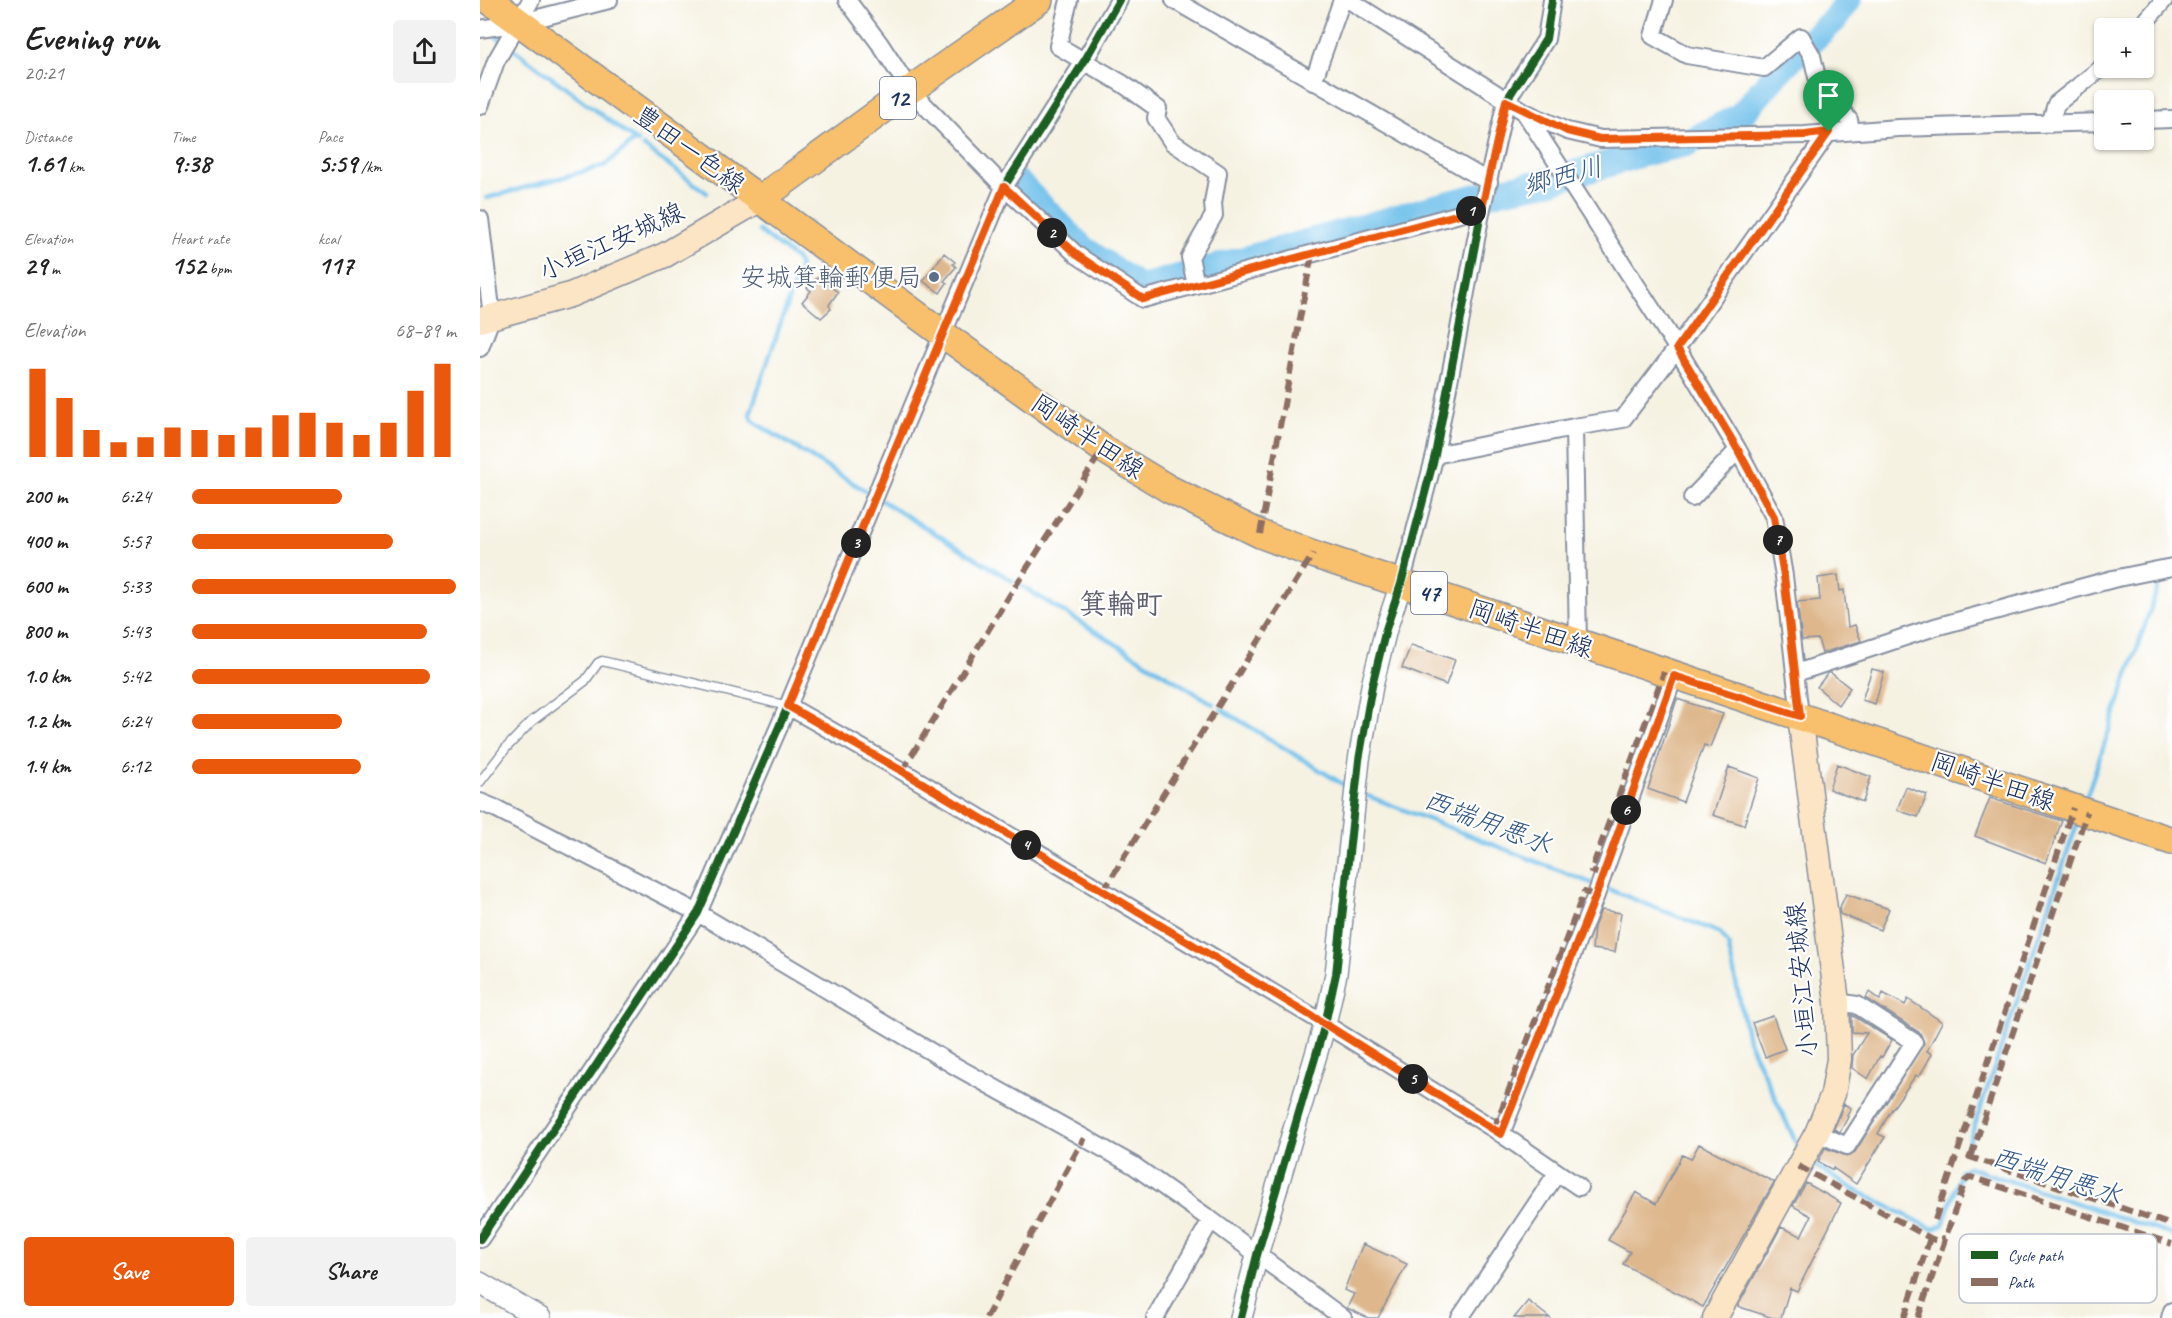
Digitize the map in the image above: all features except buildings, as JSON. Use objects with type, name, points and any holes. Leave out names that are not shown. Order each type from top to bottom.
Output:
[{"type":"main road","name":"豊田一色線","points":[[489,0],[525,11],[759,200],[1039,0]]},
{"type":"main road","name":"小垣江安城線","points":[[486,318],[570,295],[665,255],[759,200]]},
{"type":"main road","name":"岡崎半田線","points":[[759,200],[1103,449],[1168,489],[1260,534],[1313,555],[2172,841]]},
{"type":"main road","name":"小垣江安城線","points":[[1715,1318],[1817,1133],[1833,1094],[1839,1059],[1837,1002],[1800,716]]},
{"type":"street","points":[[480,29],[525,11],[609,0]]},
{"type":"street","points":[[847,0],[880,44],[910,90],[1004,187],[1077,255],[1143,299],[1482,208]]},
{"type":"street","points":[[1069,0],[1058,46],[1085,60],[1158,109],[1156,118],[1172,142],[1218,172],[1213,203],[1214,215],[1190,257],[1196,285]]},
{"type":"street","points":[[480,1239],[698,913],[788,706],[1004,187],[1085,60],[1119,0]]},
{"type":"street","points":[[1174,0],[1489,182]]},
{"type":"street","points":[[1313,82],[1342,0]]},
{"type":"street","points":[[1349,0],[1524,112],[1567,131],[1600,139],[1805,135],[1898,128],[2094,122]]},
{"type":"street","points":[[1241,1318],[1257,1255],[1325,1024],[1336,974],[1359,760],[1375,675],[1436,455],[1482,208],[1506,101],[1546,39],[1552,0]]},
{"type":"street","points":[[1664,0],[1653,36],[1688,55],[1764,68],[1802,31],[1812,56],[1817,78],[1849,120],[1851,131]]},
{"type":"street","points":[[2149,18],[2164,0]]},
{"type":"street","points":[[480,106],[496,61],[525,11]]},
{"type":"street","points":[[2050,124],[2056,104],[2094,74]]},
{"type":"street","points":[[1524,112],[1677,348],[1738,450],[1774,517],[1800,716]]},
{"type":"street","points":[[2154,120],[2172,119]]},
{"type":"street","points":[[1436,455],[1623,419],[1677,348],[1829,132]]},
{"type":"street","points":[[480,219],[486,318],[480,348]]},
{"type":"street","points":[[1574,428],[1578,644]]},
{"type":"street","points":[[1692,498],[1738,450]]},
{"type":"street","points":[[1796,673],[1935,627],[2113,579],[2172,567]]},
{"type":"street","points":[[1501,1134],[1596,895],[1674,676]]},
{"type":"street","points":[[788,706],[902,771],[1325,1024],[1501,1134],[1579,1187]]},
{"type":"street","points":[[480,802],[698,913],[955,1065],[1132,1165],[1212,1220],[1343,1318]]},
{"type":"street","points":[[1817,1133],[1846,1146],[1914,1042],[1857,1005],[1837,1002]]},
{"type":"street","points":[[1460,1318],[1557,1173]]},
{"type":"street","points":[[1155,1318],[1212,1220]]},
{"type":"street","points":[[480,1283],[540,1318]]},
{"type":"street","points":[[2170,1318],[2172,1311]]},
{"type":"lane","points":[[480,782],[506,748],[532,721],[585,681],[602,661],[788,706]]},
{"type":"waterway","name":"郷西川","points":[[1018,183],[1082,248],[1140,288],[1444,205],[1550,181],[1647,152],[1687,143],[1740,116],[1785,64],[1834,20],[1848,0]]},
{"type":"waterway","points":[[492,33],[635,140]]},
{"type":"waterway","name":"西端用悪水","points":[[487,198],[604,166],[635,140],[638,142]]},
{"type":"waterway","name":"西端用悪水","points":[[643,146],[707,193]]},
{"type":"waterway","name":"西端用悪水","points":[[759,231],[796,259],[800,266],[750,414],[754,422],[869,493]]},
{"type":"waterway","name":"西端用悪水","points":[[882,501],[1013,581]]},
{"type":"waterway","name":"西端用悪水","points":[[1020,585],[1213,704]]},
{"type":"waterway","points":[[2086,798],[2158,587]]},
{"type":"waterway","name":"西端用悪水","points":[[1221,709],[1349,788]]},
{"type":"waterway","name":"西端用悪水","points":[[1368,796],[1594,884]]},
{"type":"waterway","points":[[1966,1151],[2077,824]]},
{"type":"waterway","name":"西端用悪水","points":[[1603,887],[1720,933],[1728,944],[1748,1040],[1799,1149]]},
{"type":"waterway","name":"西端用悪水","points":[[1808,1162],[1857,1191],[1933,1229],[1943,1225],[1961,1171],[1968,1167],[2172,1235]]},
{"type":"marked path","points":[[1260,534],[1312,254]]},
{"type":"marked path","points":[[902,771],[1103,449]]},
{"type":"marked path","points":[[1103,891],[1313,554]]},
{"type":"marked path","points":[[1602,875],[1591,871],[1664,672]]},
{"type":"marked path","points":[[1935,1220],[2073,808]]},
{"type":"marked path","points":[[1971,1157],[2087,812]]},
{"type":"marked path","points":[[1494,1129],[1584,892],[1596,895]]},
{"type":"marked path","points":[[986,1318],[1084,1138]]},
{"type":"marked path","points":[[1967,1156],[2172,1225]]},
{"type":"marked path","points":[[1798,1166],[1930,1238],[1935,1240],[1945,1238]]},
{"type":"marked path","points":[[1918,1318],[1965,1181],[1971,1177],[2142,1234]]},
{"type":"marked path","points":[[1904,1318],[1930,1238]]},
{"type":"marked path","points":[[2157,1239],[2172,1244]]},
{"type":"cycle path","points":[[480,1239],[698,913],[788,706],[1004,187],[1085,60],[1119,0]]},
{"type":"cycle path","points":[[1241,1318],[1257,1255],[1325,1024],[1336,974],[1359,760],[1372,686],[1435,455],[1482,208],[1506,101],[1546,39],[1552,0]]},
{"type":"place","name":"安城箕輪郵便局","points":[[934,277]]},
{"type":"district","name":"箕輪町","points":[[1121,603]]},
{"type":"route","points":[[1506,101],[1524,112],[1567,131],[1600,139],[1805,135],[1829,132],[1677,348],[1738,450],[1774,517],[1784,576],[1800,716],[1674,676],[1596,895],[1501,1134],[1325,1024],[902,771],[788,706],[1004,187],[1077,255],[1143,299],[1482,208],[1506,101]]}]
